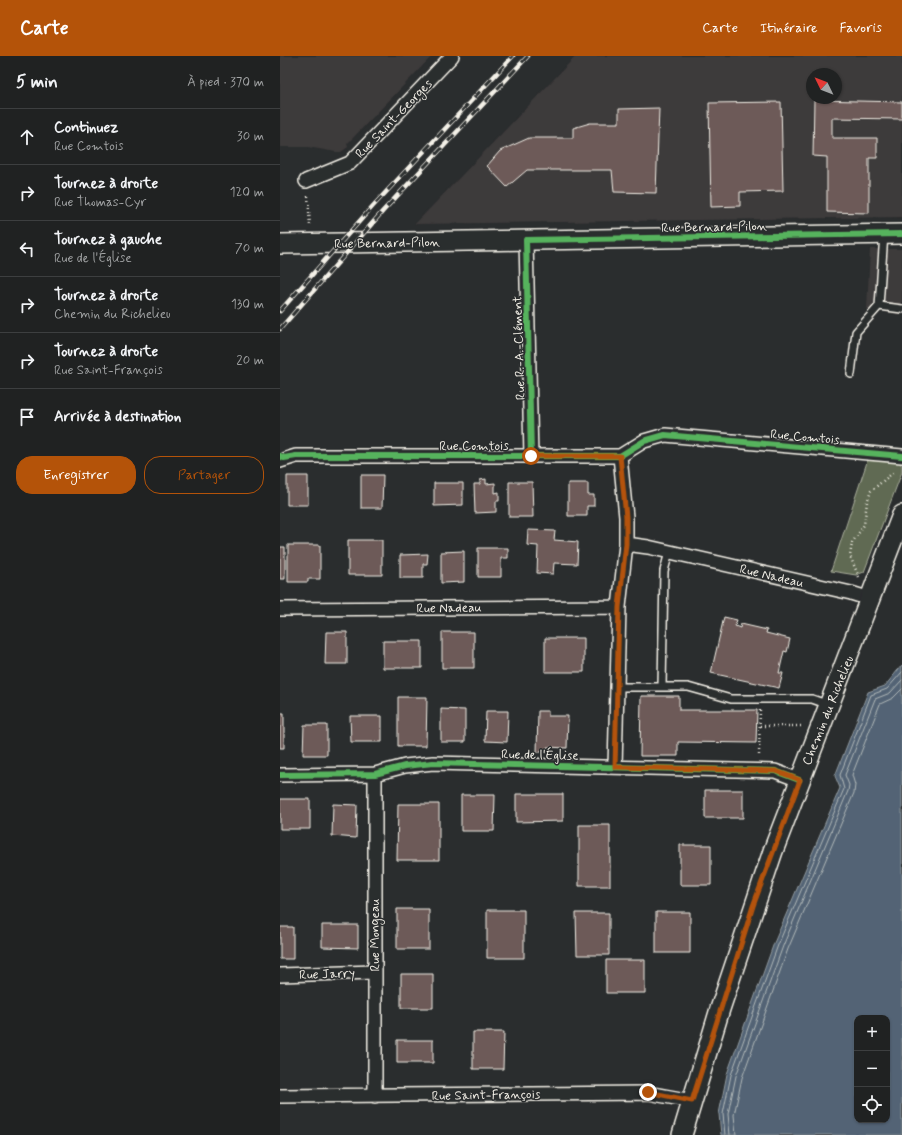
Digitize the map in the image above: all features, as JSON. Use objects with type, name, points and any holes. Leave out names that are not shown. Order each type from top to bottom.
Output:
[{"type":"main road","name":"Rue Bernard-Pilon","points":[[280,244],[893,234]]},
{"type":"main road","name":"Chemin du Richelieu","points":[[682,1135],[753,906],[902,515]]},
{"type":"street","name":"Rue Saint-Georges","points":[[306,181],[350,164],[452,56]]},
{"type":"street","name":"Rue R.-A.-Clément","points":[[526,240],[531,456]]},
{"type":"street","name":"Rue Comtois","points":[[280,461],[296,456],[620,456],[644,441],[664,435],[901,461]]},
{"type":"street","points":[[615,767],[619,607],[626,544],[626,517],[620,456]]},
{"type":"street","name":"Rue Nadeau","points":[[626,544],[669,552],[851,593],[870,599]]},
{"type":"street","name":"Rue Nadeau","points":[[280,609],[619,607]]},
{"type":"street","name":"Rue de l'Église","points":[[280,775],[375,774],[414,764],[433,763],[776,771],[800,780]]},
{"type":"street","name":"Rue Mongeau","points":[[375,774],[375,1096]]},
{"type":"street","name":"Rue Jarry","points":[[280,974],[374,972]]},
{"type":"street","name":"Rue Saint-François","points":[[280,1096],[648,1092],[692,1101]]},
{"type":"lane","points":[[851,374],[856,332],[879,306],[893,234]]},
{"type":"lane","points":[[879,306],[902,309]]},
{"type":"lane","points":[[662,687],[664,571],[669,552]]},
{"type":"lane","points":[[617,687],[688,688],[731,699],[812,699],[829,705]]},
{"type":"path","points":[[306,181],[310,230]]},
{"type":"path","points":[[870,599],[852,561],[850,551],[852,543],[864,525],[867,502],[871,491],[901,461]]},
{"type":"path","points":[[759,760],[758,726],[760,709]]},
{"type":"path","points":[[758,726],[806,726]]},
{"type":"shaded area","points":[[280,56],[432,56],[347,144],[348,147],[341,152],[336,152],[308,147],[280,147]]},
{"type":"shaded area","points":[[576,56],[902,56],[902,217],[415,224]]},
{"type":"shaded area","points":[[870,249],[902,249],[902,315],[867,309]]},
{"type":"green space","points":[[868,459],[899,461],[902,466],[902,472],[864,572],[856,575],[831,571]]},
{"type":"water","points":[[902,665],[902,1135],[721,1135],[719,1114],[727,1074],[774,943],[840,788],[835,776],[868,692],[885,686]]},
{"type":"building","points":[[842,101],[902,102],[902,119],[832,118],[832,138],[877,138],[877,158],[869,158],[869,213],[827,212],[827,157],[813,156],[814,104],[842,104]]},
{"type":"building","points":[[781,102],[783,191],[740,192],[740,206],[711,207],[709,103]]},
{"type":"building","points":[[659,108],[656,193],[614,192],[612,170],[527,170],[507,187],[487,166],[500,151],[529,138],[573,138],[573,128],[590,123],[619,123],[619,109]]},
{"type":"building","points":[[361,475],[383,475],[382,508],[361,508]]},
{"type":"building","points":[[287,476],[308,476],[308,505],[287,505]]},
{"type":"building","points":[[486,479],[486,484],[495,483],[495,493],[499,492],[499,501],[496,501],[496,512],[475,513],[474,484],[480,484],[480,480]]},
{"type":"building","points":[[509,482],[532,482],[533,517],[509,517]]},
{"type":"building","points":[[434,483],[463,483],[463,505],[434,506]]},
{"type":"building","points":[[568,483],[588,483],[588,495],[594,495],[594,506],[587,506],[587,516],[568,516]]},
{"type":"building","points":[[528,530],[555,531],[554,540],[578,542],[577,564],[554,563],[553,574],[537,573],[538,546],[527,545]]},
{"type":"building","points":[[348,540],[382,540],[382,575],[348,575]]},
{"type":"building","points":[[288,545],[320,545],[320,579],[308,579],[308,582],[288,582]]},
{"type":"building","points":[[280,547],[285,547],[285,579],[280,579]]},
{"type":"building","points":[[478,548],[508,548],[508,558],[501,558],[501,577],[478,577]]},
{"type":"building","points":[[464,551],[464,582],[441,583],[441,552]]},
{"type":"building","points":[[428,554],[427,564],[423,564],[423,578],[400,578],[400,555]]},
{"type":"building","points":[[724,617],[737,620],[735,626],[740,628],[741,624],[767,630],[766,633],[790,639],[787,652],[784,651],[779,673],[783,673],[779,688],[711,673]]},
{"type":"building","points":[[326,632],[347,632],[347,664],[325,664]]},
{"type":"building","points":[[442,632],[474,632],[474,668],[442,668]]},
{"type":"building","points":[[545,638],[584,638],[584,672],[545,672]]},
{"type":"building","points":[[383,641],[422,641],[422,668],[383,668]]},
{"type":"building","points":[[641,696],[679,696],[679,710],[757,710],[756,743],[678,742],[678,756],[640,756]]},
{"type":"building","points":[[398,697],[427,697],[426,746],[398,746]]},
{"type":"building","points":[[441,709],[465,710],[465,742],[441,742]]},
{"type":"building","points":[[486,711],[508,711],[507,742],[485,741]]},
{"type":"building","points":[[538,711],[548,711],[548,716],[568,716],[567,748],[547,747],[547,752],[537,752]]},
{"type":"building","points":[[280,713],[284,713],[284,748],[280,748]]},
{"type":"building","points":[[350,716],[382,716],[382,742],[351,742]]},
{"type":"building","points":[[304,725],[327,725],[327,755],[303,755]]},
{"type":"building","points":[[705,790],[743,790],[743,818],[705,818]]},
{"type":"building","points":[[516,794],[563,794],[563,821],[516,822]]},
{"type":"building","points":[[461,795],[495,795],[494,831],[461,831]]},
{"type":"building","points":[[280,799],[310,799],[310,829],[280,829]]},
{"type":"building","points":[[333,804],[357,805],[356,838],[332,836]]},
{"type":"building","points":[[398,804],[439,804],[439,860],[397,860]]},
{"type":"building","points":[[579,825],[610,825],[610,886],[579,886]]},
{"type":"building","points":[[680,845],[711,845],[711,885],[680,885]]},
{"type":"building","points":[[397,909],[429,909],[429,949],[397,949]]},
{"type":"building","points":[[487,910],[524,910],[524,958],[487,958]]},
{"type":"building","points":[[656,912],[690,912],[690,953],[656,953]]},
{"type":"building","points":[[576,913],[609,913],[609,955],[577,955]]},
{"type":"building","points":[[322,925],[358,925],[358,948],[322,947]]},
{"type":"building","points":[[280,927],[293,927],[293,959],[280,959]]},
{"type":"building","points":[[606,960],[645,960],[645,993],[606,993]]},
{"type":"building","points":[[401,974],[433,974],[433,1008],[401,1008]]},
{"type":"building","points":[[473,1032],[504,1032],[503,1069],[473,1069]]},
{"type":"building","points":[[397,1040],[433,1040],[433,1063],[397,1063]]},
{"type":"railway","points":[[280,311],[373,206],[513,56]]},
{"type":"railway","points":[[280,329],[383,211],[528,56]]},
{"type":"cycle path","points":[[531,456],[526,240],[902,234]]},
{"type":"cycle path","points":[[280,456],[284,458],[296,456],[620,456],[644,441],[665,435],[902,456]]},
{"type":"cycle path","points":[[280,775],[375,774],[405,766],[433,763],[775,771],[799,780]]},
{"type":"route","points":[[531,456],[620,456],[626,517],[626,544],[619,607],[615,767],[776,771],[800,780],[753,906],[692,1101],[648,1092]]}]
